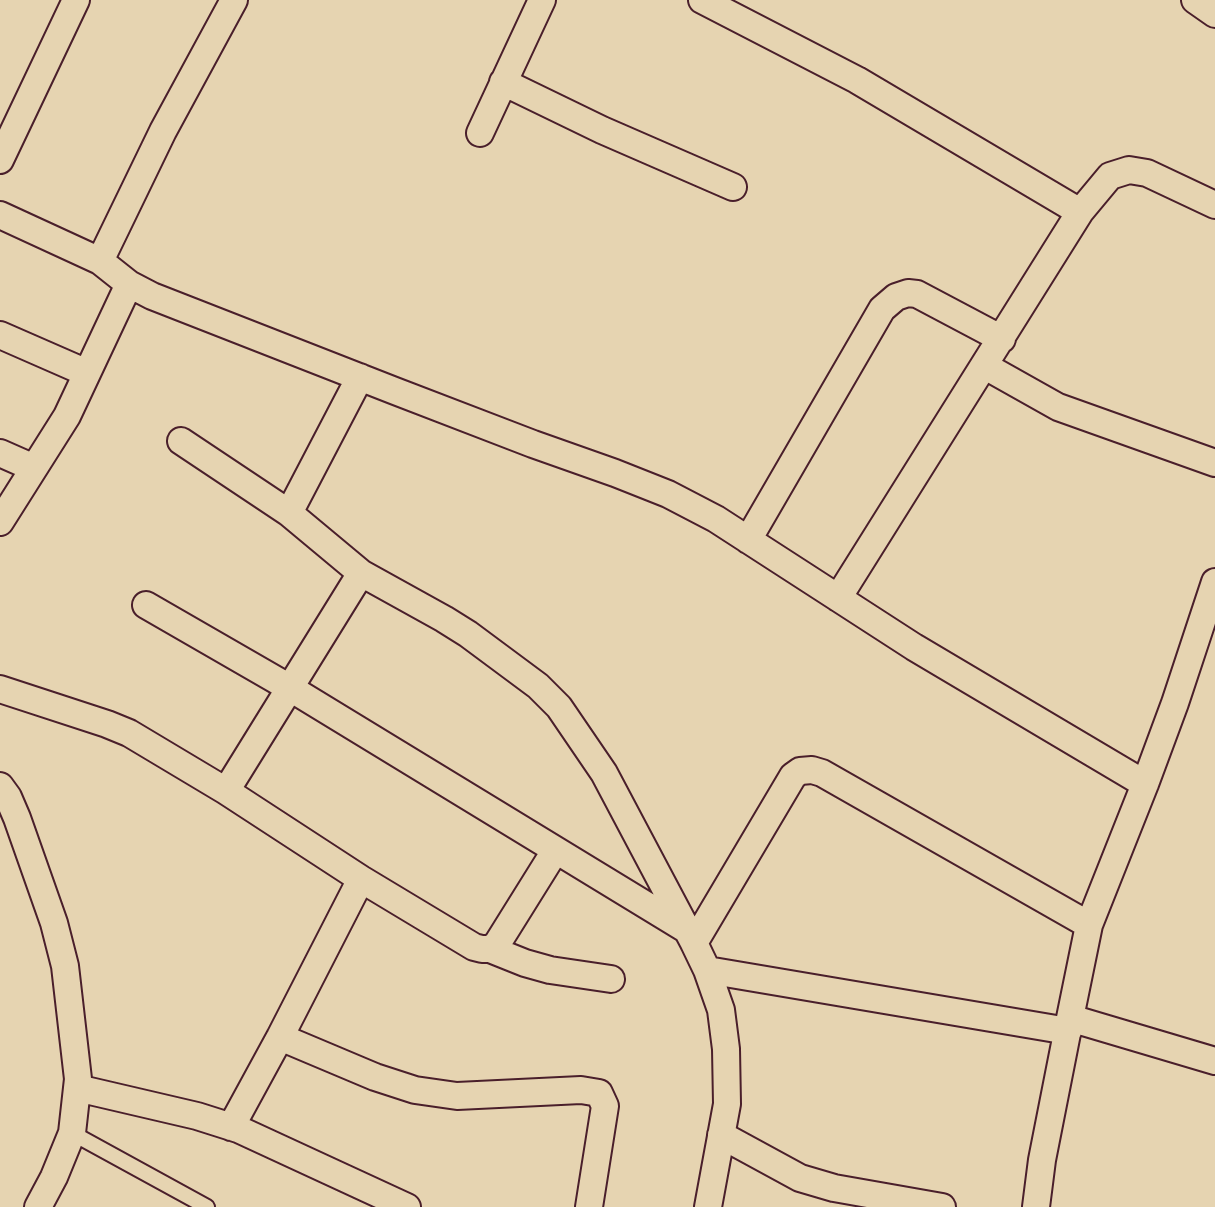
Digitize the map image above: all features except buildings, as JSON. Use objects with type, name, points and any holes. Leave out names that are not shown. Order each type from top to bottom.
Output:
[{"type":"street","points":[[0,160],[76,0]]},
{"type":"street","points":[[100,261],[163,131],[234,0]]},
{"type":"street","points":[[480,133],[542,0]]},
{"type":"street","points":[[702,0],[857,80],[1080,212]]},
{"type":"street","points":[[1195,0],[1215,14]]},
{"type":"street","points":[[503,82],[602,130],[733,187]]},
{"type":"street","points":[[838,598],[1080,212],[1110,176],[1129,170],[1147,173],[1215,205]]},
{"type":"street","points":[[0,215],[100,261],[129,284],[152,296],[533,444],[668,494],[716,519],[914,647],[1145,784]]},
{"type":"street","points":[[0,522],[67,416],[129,284]]},
{"type":"street","points":[[748,540],[882,309],[896,297],[908,293],[916,294],[1002,339]]},
{"type":"street","points":[[0,335],[87,373]]},
{"type":"street","points":[[985,366],[1058,407],[1215,463]]},
{"type":"street","points":[[289,513],[360,377]]},
{"type":"street","points":[[181,442],[289,513],[361,573],[468,634],[538,686],[559,707],[604,773],[691,937],[707,970],[721,1010],[726,1049],[727,1104],[708,1207]]},
{"type":"street","points":[[0,453],[34,468]]},
{"type":"street","points":[[226,791],[361,573]]},
{"type":"street","points":[[1036,1207],[1042,1160],[1089,925],[1175,703],[1215,582]]},
{"type":"street","points":[[146,605],[290,688],[555,850],[691,937]]},
{"type":"street","points":[[0,689],[129,733],[226,791],[361,879],[482,950],[490,949],[497,944],[555,850]]},
{"type":"street","points":[[691,937],[792,776],[800,771],[812,770],[822,773],[1089,925]]},
{"type":"street","points":[[0,786],[8,797],[17,818],[54,923],[65,966],[78,1079],[72,1133],[54,1177],[38,1207]]},
{"type":"street","points":[[231,1127],[280,1037],[361,879]]},
{"type":"street","points":[[490,949],[525,963],[550,970],[611,979]]},
{"type":"street","points":[[707,970],[1069,1024],[1215,1061]]},
{"type":"street","points":[[280,1037],[375,1077],[415,1090],[457,1096],[581,1090],[598,1093],[605,1106],[589,1207]]},
{"type":"street","points":[[77,1088],[197,1116],[231,1127],[407,1207]]},
{"type":"street","points":[[721,1135],[800,1178],[834,1188],[942,1207]]},
{"type":"lane","points":[[72,1133],[207,1207]]}]
